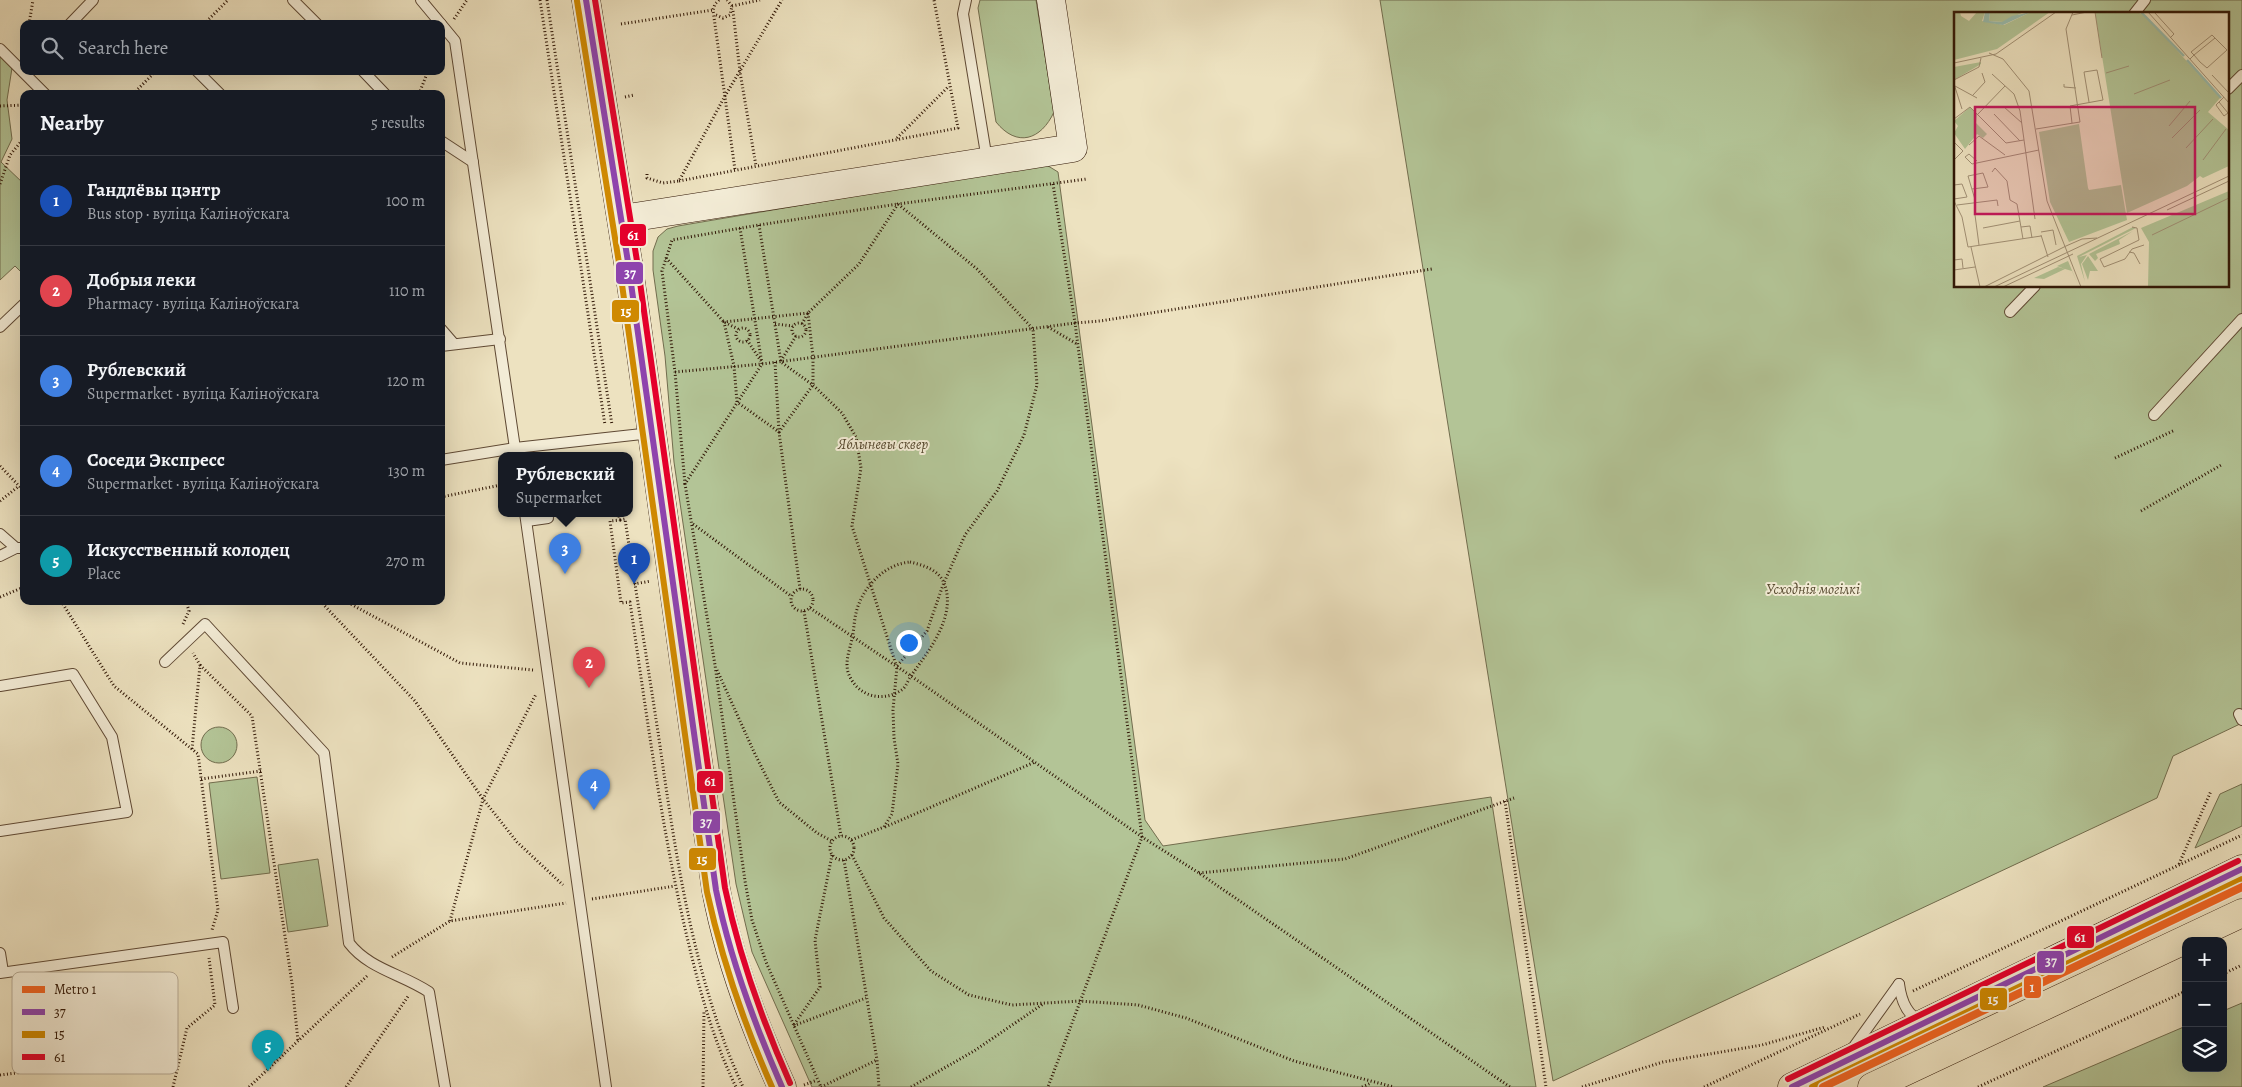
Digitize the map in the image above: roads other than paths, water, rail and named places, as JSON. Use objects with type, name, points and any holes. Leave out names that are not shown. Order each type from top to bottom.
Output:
[{"type":"main road","points":[[586,0],[622,219],[721,919],[739,983],[782,1087]]},
{"type":"main road","points":[[622,219],[1073,148],[1051,0]]},
{"type":"main road","points":[[1792,1087],[1928,1023],[2242,869]]},
{"type":"main road","points":[[1872,1087],[2242,913]]},
{"type":"lane","points":[[74,20],[93,0]]},
{"type":"lane","points":[[294,0],[313,20]]},
{"type":"lane","points":[[421,0],[438,20]]},
{"type":"lane","points":[[966,0],[963,14],[987,161]]},
{"type":"lane","points":[[2136,12],[2145,0]]},
{"type":"lane","points":[[445,29],[455,41],[516,452],[652,433]]},
{"type":"lane","points":[[0,49],[20,68]]},
{"type":"lane","points":[[27,75],[41,90]]},
{"type":"lane","points":[[201,75],[216,90]]},
{"type":"lane","points":[[367,75],[381,90]]},
{"type":"lane","points":[[2230,87],[2242,75]]},
{"type":"lane","points":[[445,144],[473,162]]},
{"type":"lane","points":[[2010,312],[2034,288]]},
{"type":"lane","points":[[0,327],[20,308]]},
{"type":"lane","points":[[2154,415],[2242,319]]},
{"type":"lane","points":[[445,334],[454,344]]},
{"type":"lane","points":[[445,345],[500,339]]},
{"type":"lane","points":[[445,460],[498,454]]},
{"type":"lane","points":[[548,518],[526,517],[606,1087]]},
{"type":"lane","points":[[0,534],[20,548]]},
{"type":"lane","points":[[0,556],[20,548]]},
{"type":"lane","points":[[165,662],[205,624],[324,753],[349,943],[358,955],[417,984],[429,992],[445,1087]]},
{"type":"lane","points":[[0,686],[73,674],[112,737],[127,812],[0,831]]},
{"type":"lane","points":[[0,953],[2,973],[223,942],[233,1008]]},
{"type":"lane","points":[[1842,1063],[1899,984],[1906,1010],[1916,1019],[1928,1023]]},
{"type":"metro line","name":"1","points":[[1823,1087],[2242,887]]},
{"type":"place","name":"Рублевский","points":[[565,574]]},
{"type":"place","name":"Гандлёвы цэнтр","points":[[634,584]]},
{"type":"place","name":"Добрыя леки","points":[[589,688]]},
{"type":"place","name":"Соседи Экспресс","points":[[594,810]]},
{"type":"place","name":"Искусственный колодец","points":[[268,1071]]},
{"type":"park label","name":"Яблыневы сквер","points":[[883,444]]},
{"type":"park label","name":"Усходнія могілкі","points":[[1813,589]]}]
